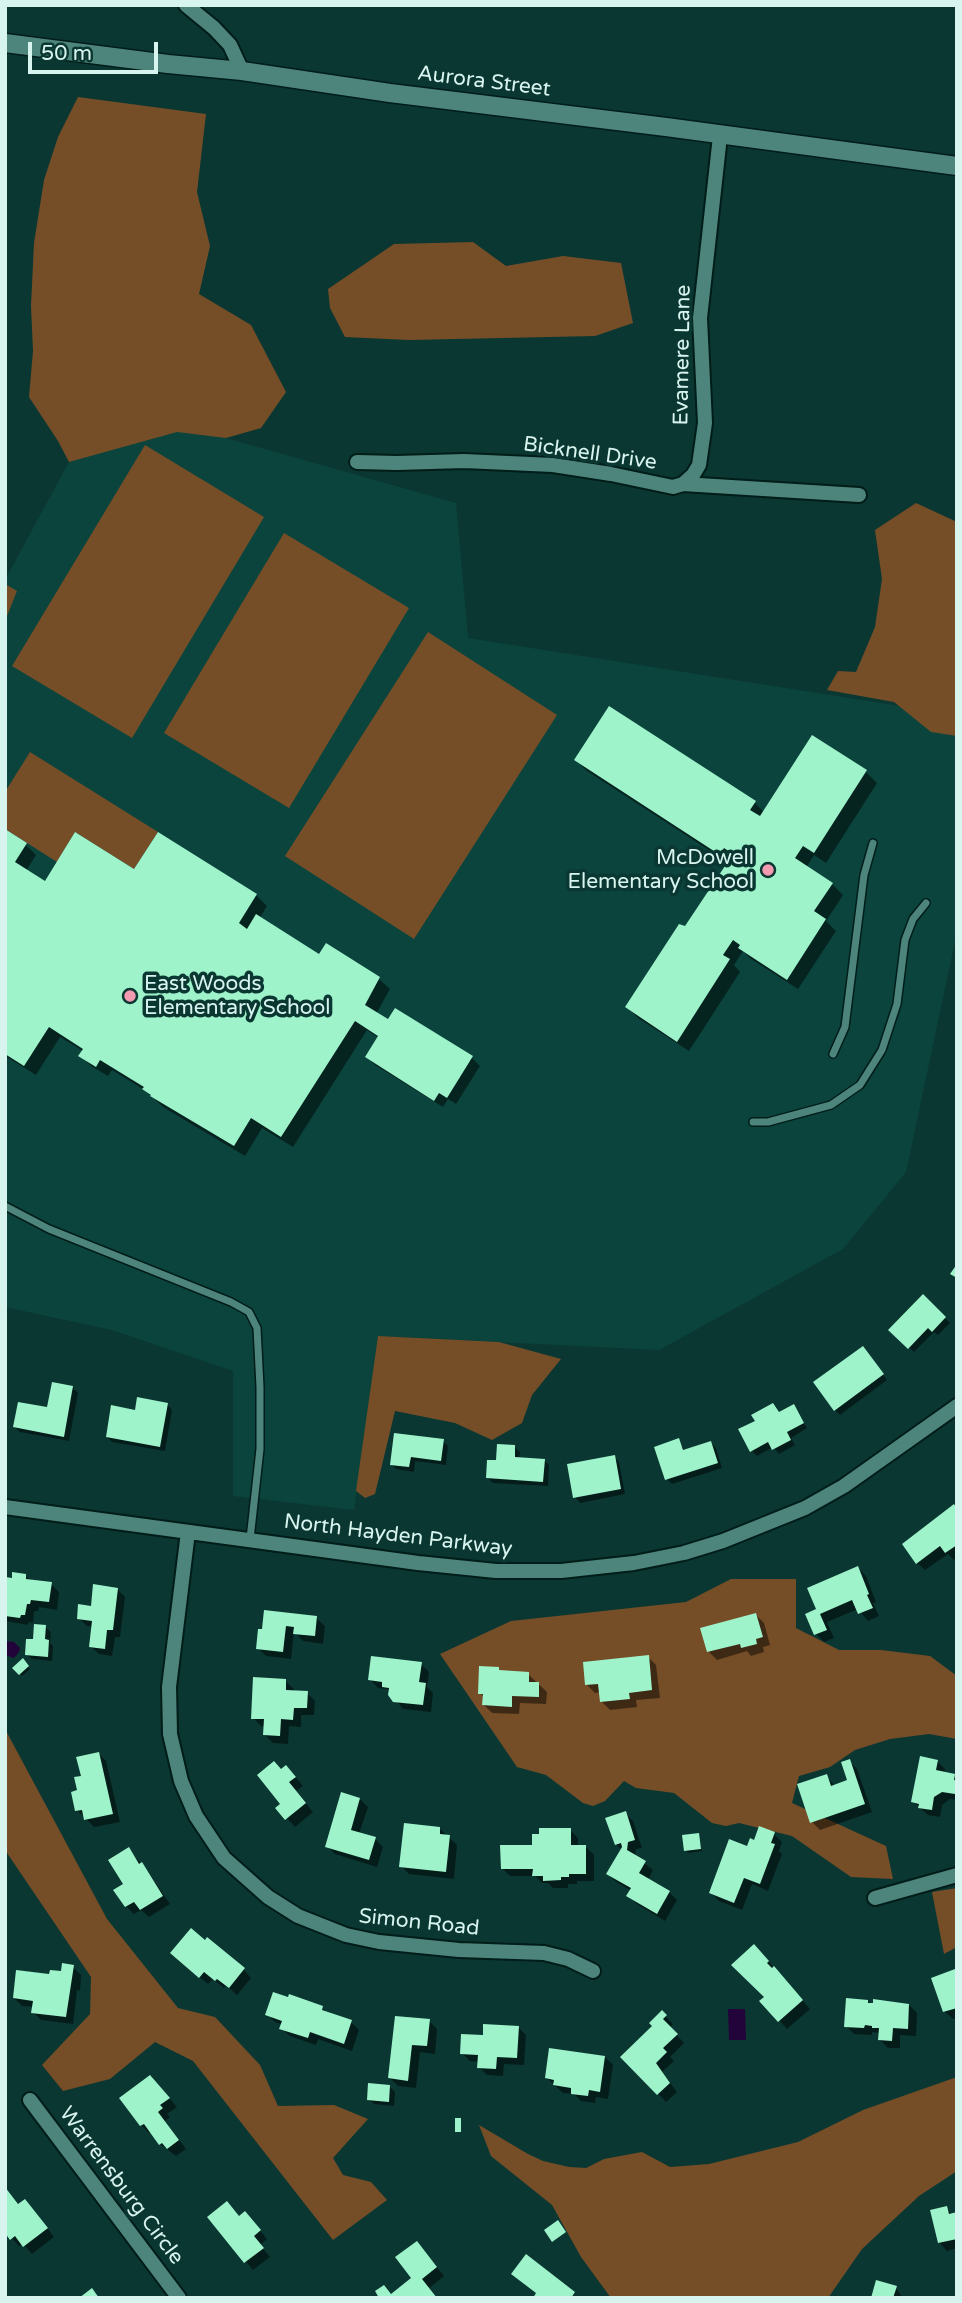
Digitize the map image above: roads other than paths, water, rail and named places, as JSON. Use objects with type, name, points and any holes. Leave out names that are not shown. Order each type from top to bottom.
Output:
[{"type":"street","points":[[186,5],[214,28],[230,46],[242,71]]},
{"type":"street","name":"Aurora Street","points":[[5,43],[242,71],[390,93],[957,166]]},
{"type":"street","name":"Evamere Lane","points":[[683,484],[694,475],[699,465],[705,423],[700,318],[720,136]]},
{"type":"street","name":"Bicknell Drive","points":[[357,462],[464,461],[553,466],[673,487],[683,484],[859,495]]},
{"type":"street","name":"North Hayden Parkway","points":[[5,1507],[496,1571],[561,1571],[634,1563],[684,1553],[723,1541],[805,1508],[844,1486],[957,1406]]},
{"type":"street","name":"Simon Road","points":[[188,1532],[169,1687],[170,1734],[181,1781],[195,1816],[224,1858],[248,1881],[288,1910],[346,1935],[379,1942],[459,1950],[544,1953],[568,1959],[593,1971]]},
{"type":"street","points":[[876,1898],[957,1875]]},
{"type":"street","name":"Warrensburg Circle","points":[[30,2100],[179,2298]]},
{"type":"lane","points":[[833,1054],[845,1027],[863,875],[873,843]]},
{"type":"lane","points":[[753,1122],[768,1122],[831,1105],[860,1085],[881,1050],[897,1004],[905,940],[912,919],[926,903]]},
{"type":"lane","points":[[5,1206],[49,1229],[231,1302],[249,1312],[257,1328],[260,1387],[260,1450],[250,1539]]},
{"type":"place","name":"McDowell Elementary School","points":[[768,870]]},
{"type":"place","name":"East Woods Elementary School","points":[[130,996]]}]
